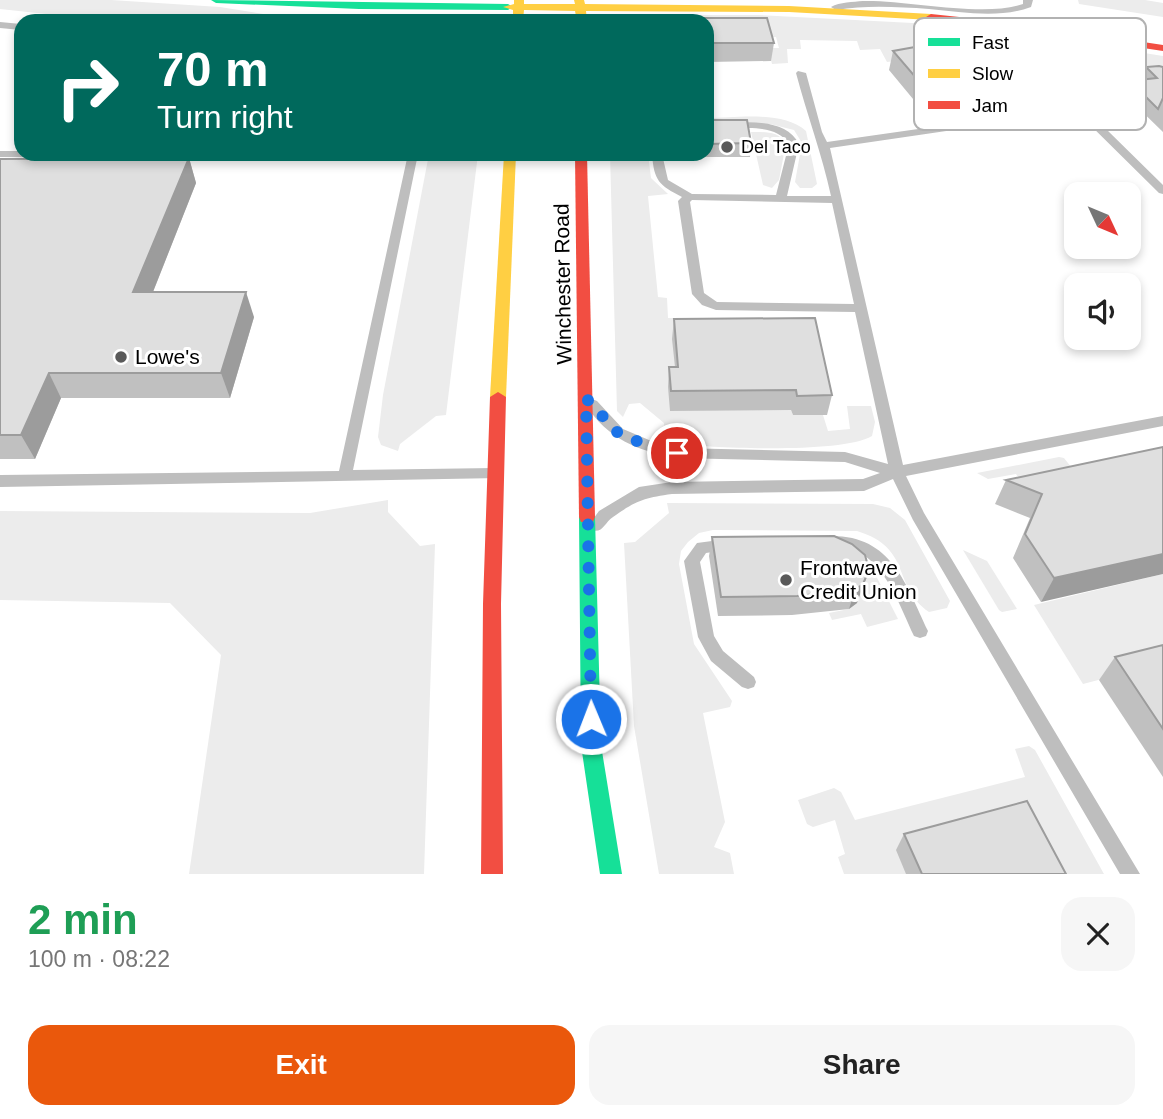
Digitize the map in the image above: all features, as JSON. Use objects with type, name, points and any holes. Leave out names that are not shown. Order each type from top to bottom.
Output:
[{"type":"main road","points":[[216,0],[386,8],[821,10],[944,18]]},
{"type":"main road","points":[[978,0],[1032,4]]},
{"type":"main road","points":[[492,874],[490,759],[494,474],[510,161]]},
{"type":"main road","name":"Winchester Road","points":[[582,161],[591,745],[611,874]]},
{"type":"lane","points":[[821,10],[861,3],[984,11],[1017,9],[1032,4]]},
{"type":"lane","points":[[801,73],[817,132],[824,146],[837,200],[897,472],[924,527],[1131,874]]},
{"type":"lane","points":[[714,128],[762,127],[785,132],[791,138],[794,144],[781,199]]},
{"type":"lane","points":[[824,146],[934,130]]},
{"type":"lane","points":[[1100,130],[1163,191]]},
{"type":"lane","points":[[345,475],[412,161]]},
{"type":"lane","points":[[658,161],[662,182],[690,197],[837,200]]},
{"type":"lane","points":[[690,197],[684,201],[698,294],[706,303],[716,306],[862,308]]},
{"type":"lane","points":[[586,398],[618,433],[653,448],[677,453],[845,457],[897,472]]},
{"type":"lane","points":[[589,536],[604,515],[639,493],[672,488],[864,485],[897,472],[1163,421]]},
{"type":"lane","points":[[0,481],[494,474]]},
{"type":"lane","points":[[808,543],[850,542],[875,556],[886,567],[920,631]]},
{"type":"lane","points":[[740,544],[702,547],[692,561],[706,637],[717,656],[748,681]]},
{"type":"shaded area","points":[[0,0],[111,0],[220,7],[263,14],[46,14],[0,9]]},
{"type":"shaded area","points":[[1078,0],[1145,0],[1163,3],[1163,17],[1079,4]]},
{"type":"shaded area","points":[[714,15],[914,23],[914,59],[887,62],[880,49],[860,50],[857,41],[800,40],[801,49],[787,49],[788,63],[772,64],[768,48],[779,48],[776,37],[714,37]]},
{"type":"shaded area","points":[[1146,53],[1163,56],[1163,81],[1146,80]]},
{"type":"shaded area","points":[[714,118],[772,118],[796,124],[806,131],[817,184],[812,188],[800,188],[795,182],[802,143],[794,130],[770,124],[714,125]]},
{"type":"shaded area","points":[[751,132],[775,134],[786,143],[779,180],[772,188],[763,185]]},
{"type":"shaded area","points":[[428,161],[477,161],[446,415],[436,416],[400,444],[398,451],[381,445],[378,437],[383,395]]},
{"type":"shaded area","points":[[610,161],[649,161],[651,178],[668,194],[648,196],[658,297],[667,298],[668,318],[686,318],[688,329],[791,410],[793,415],[823,415],[828,431],[850,429],[847,406],[871,406],[875,422],[872,436],[856,442],[807,447],[719,447],[677,444],[665,440],[664,423],[640,403],[629,404],[623,417],[617,411]]},
{"type":"shaded area","points":[[1064,458],[1079,477],[1025,488],[1016,474],[988,479],[977,473]]},
{"type":"shaded area","points":[[388,500],[388,512],[420,546],[435,544],[424,874],[189,874],[221,655],[170,603],[0,600],[0,511],[310,513]]},
{"type":"shaded area","points":[[667,503],[873,504],[890,508],[905,520],[950,601],[947,608],[929,612],[917,601],[887,547],[875,538],[857,531],[713,530],[699,533],[688,542],[681,551],[679,564],[694,644],[732,701],[730,707],[703,713],[725,822],[714,847],[730,853],[734,874],[659,874],[634,726],[624,543],[635,542],[669,513]]},
{"type":"shaded area","points":[[963,550],[987,561],[1017,609],[1002,612],[999,610]]},
{"type":"shaded area","points":[[863,556],[869,562],[898,619],[867,627],[861,614],[832,620],[829,613],[849,609],[857,603]]},
{"type":"shaded area","points":[[1163,574],[1163,663],[1083,684],[1034,605]]},
{"type":"shaded area","points":[[1029,746],[1035,750],[1104,874],[844,874],[838,857],[845,854],[835,820],[813,827],[807,824],[798,800],[834,788],[841,792],[855,820],[1025,777],[1015,749]]},
{"type":"building","points":[[714,18],[767,18],[774,43],[714,43]]},
{"type":"building","points":[[914,47],[914,76],[893,51]]},
{"type":"building","points":[[1146,67],[1163,67],[1163,98],[1158,109],[1146,97],[1146,79],[1157,78]]},
{"type":"building","points":[[714,120],[747,120],[751,143],[714,144]]},
{"type":"building","name":"Lowe's","points":[[0,159],[188,161],[133,292],[246,292],[221,373],[49,373],[21,435],[0,435]]},
{"type":"building","points":[[815,318],[832,395],[797,396],[796,390],[671,391],[669,367],[678,367],[674,319]]},
{"type":"building","points":[[1163,447],[1163,554],[1054,578],[1025,534],[1042,494],[1006,480]]},
{"type":"building","name":"Frontwave Credit Union","points":[[834,536],[852,544],[865,555],[869,570],[863,584],[855,590],[797,596],[721,597],[712,537]]},
{"type":"building","points":[[1163,645],[1163,729],[1115,657]]},
{"type":"building","points":[[1027,801],[1066,874],[922,874],[904,834]]},
{"type":"traffic: fast","points":[[216,0],[359,6],[508,7]]},
{"type":"traffic: fast","points":[[587,517],[591,745],[611,874]]},
{"type":"traffic: slow","points":[[518,14],[519,0]]},
{"type":"traffic: slow","points":[[579,0],[581,14]]},
{"type":"traffic: slow","points":[[508,7],[789,9],[931,17]]},
{"type":"traffic: slow","points":[[498,397],[510,161]]},
{"type":"traffic: jam","points":[[931,17],[940,18]]},
{"type":"traffic: jam","points":[[1146,45],[1163,48]]},
{"type":"traffic: jam","points":[[581,161],[587,517]]},
{"type":"traffic: jam","points":[[492,874],[492,604],[498,397]]},
{"type":"place","name":"Del Taco","points":[[727,147]]},
{"type":"place","name":"Lowe's","points":[[121,357]]},
{"type":"place","name":"Frontwave Credit Union","points":[[786,580]]},
{"type":"route","points":[[591,719],[586,398],[618,433],[653,448],[677,453]]}]
